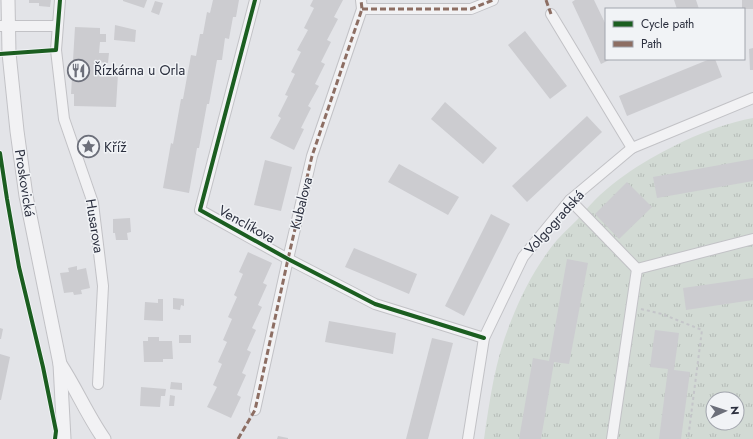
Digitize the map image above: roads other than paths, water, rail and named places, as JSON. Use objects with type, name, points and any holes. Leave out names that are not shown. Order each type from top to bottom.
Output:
[{"type":"street","name":"Proskovická","points":[[8,0],[4,26],[9,53],[26,196],[60,364]]},
{"type":"street","name":"Husarova","points":[[60,0],[56,50],[64,119],[93,203],[103,286],[98,384]]},
{"type":"street","name":"Venclíkova","points":[[255,0],[200,210],[375,304],[484,338]]},
{"type":"street","points":[[362,4],[471,9],[493,0]]},
{"type":"street","name":"Kubalova","points":[[255,410],[312,156],[362,4]]},
{"type":"street","points":[[551,14],[632,148]]},
{"type":"street","points":[[4,26],[57,26]]},
{"type":"street","name":"Volgogradská","points":[[468,439],[484,338],[523,257],[570,200],[632,148],[753,98]]},
{"type":"street","points":[[570,200],[637,269]]},
{"type":"street","points":[[637,269],[753,239]]},
{"type":"street","points":[[612,439],[637,269]]},
{"type":"street","points":[[60,364],[64,439]]},
{"type":"street","points":[[60,364],[104,439]]},
{"type":"place","name":"Řízkárna u Orla","points":[[79,70]]},
{"type":"place","name":"Kříž","points":[[89,147]]}]
